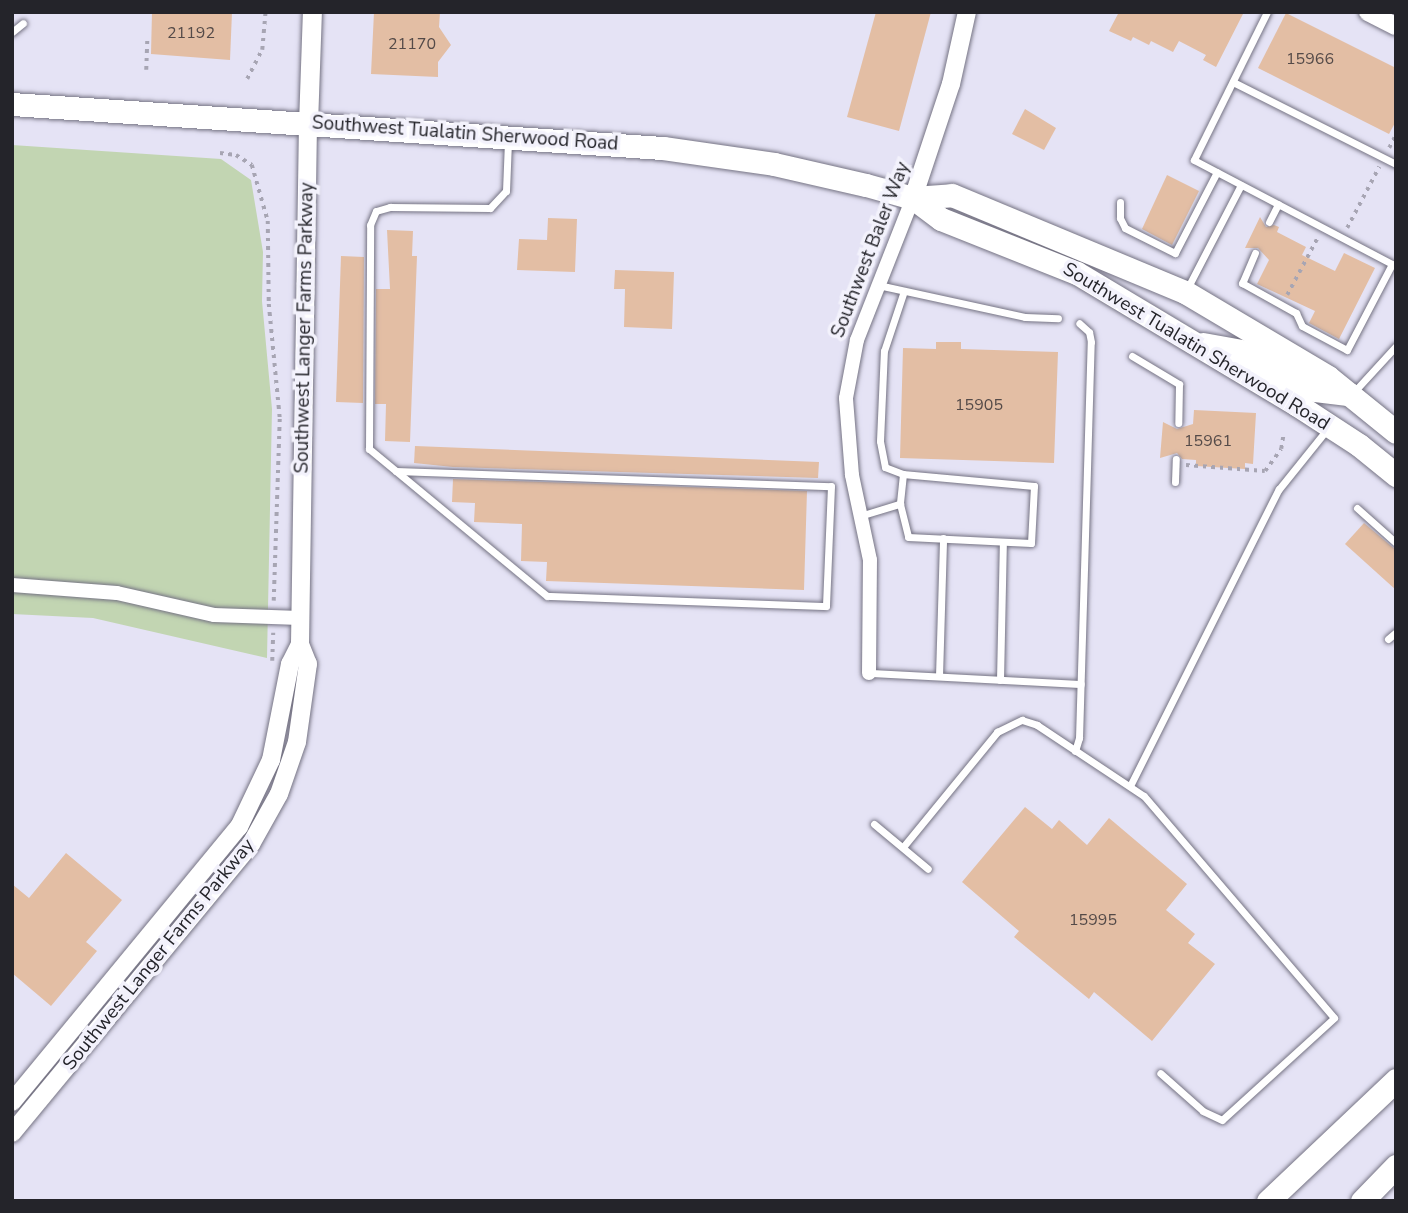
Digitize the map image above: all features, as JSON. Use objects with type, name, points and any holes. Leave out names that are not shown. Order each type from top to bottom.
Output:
[{"type":"highway","name":"Southwest Tualatin Sherwood Road","points":[[12,104],[509,137],[721,155],[821,174],[913,198],[952,195],[1185,292],[1227,313],[1352,394],[1396,432]]},
{"type":"highway","name":"Southwest Tualatin Sherwood Road","points":[[913,198],[941,219],[1077,273],[1329,426],[1396,475]]},
{"type":"highway","points":[[1196,344],[1222,344],[1247,352],[1315,390],[1352,394]]},
{"type":"highway","points":[[1268,1201],[1396,1080]]},
{"type":"highway","points":[[1362,1201],[1396,1166]]},
{"type":"main road","name":"Southwest Langer Farms Parkway","points":[[308,124],[312,12]]},
{"type":"street","name":"Southwest Baler Way","points":[[869,673],[870,560],[863,515],[852,475],[846,398],[857,340],[913,198],[951,84],[967,12]]},
{"type":"street","points":[[1368,12],[1396,26]]},
{"type":"street","name":"Southwest Langer Farms Parkway","points":[[12,1133],[260,830],[290,766],[302,719],[308,664],[300,644],[300,618],[308,124]]},
{"type":"street","points":[[12,585],[117,593],[214,615],[300,618]]},
{"type":"street","name":"Southwest Langer Farms Parkway","points":[[12,1102],[239,827],[271,760],[290,664],[300,644]]},
{"type":"lane","points":[[1255,253],[1242,283],[1296,313],[1302,326],[1347,350],[1394,265],[1194,160],[1267,12]]},
{"type":"lane","points":[[12,32],[23,23]]},
{"type":"lane","points":[[1233,82],[1396,164]]},
{"type":"lane","points":[[396,471],[831,486],[826,606],[547,596],[369,449],[370,225],[376,211],[390,206],[490,208],[502,200],[509,137]]},
{"type":"lane","points":[[1120,202],[1119,218],[1125,228],[1175,253],[1217,172]]},
{"type":"lane","points":[[1185,292],[1241,185]]},
{"type":"lane","points":[[1269,222],[1278,204]]},
{"type":"lane","points":[[878,285],[1025,317],[1058,318]]},
{"type":"lane","points":[[903,474],[900,504],[908,537],[1031,543],[1034,486],[903,474],[885,467],[880,441],[884,351],[904,291]]},
{"type":"lane","points":[[1074,751],[1081,684],[1091,342],[1089,332],[1079,323]]},
{"type":"lane","points":[[1352,394],[1396,346]]},
{"type":"lane","points":[[1132,356],[1179,384],[1178,423]]},
{"type":"lane","points":[[1131,784],[1279,489],[1329,426]]},
{"type":"lane","points":[[1175,482],[1176,462]]},
{"type":"lane","points":[[863,515],[900,504]]},
{"type":"lane","points":[[1357,508],[1396,543]]},
{"type":"lane","points":[[939,676],[943,538]]},
{"type":"lane","points":[[1000,680],[1003,542]]},
{"type":"lane","points":[[1388,639],[1396,632]]},
{"type":"lane","points":[[869,673],[1081,684]]},
{"type":"lane","points":[[903,847],[1008,724],[1022,720],[1037,725],[1074,751],[1131,784],[1334,1018],[1222,1121],[1203,1111],[1160,1073]]},
{"type":"lane","points":[[873,824],[928,869]]},
{"type":"path","points":[[247,79],[262,50],[265,12]]},
{"type":"path","points":[[146,70],[147,41]]},
{"type":"path","points":[[1176,462],[1265,471],[1281,449],[1283,436]]},
{"type":"green space","points":[[12,145],[221,159],[251,180],[263,252],[262,301],[272,409],[267,658],[93,618],[12,614]]},
{"type":"building","points":[[152,12],[232,12],[230,60],[151,54]]},
{"type":"building","points":[[374,12],[440,12],[439,27],[451,45],[438,62],[438,77],[371,74]]},
{"type":"building","points":[[876,12],[931,12],[899,131],[847,117]]},
{"type":"building","points":[[1119,12],[1244,12],[1216,67],[1203,60],[1206,55],[1179,41],[1173,52],[1151,41],[1149,45],[1133,37],[1131,41],[1109,31]]},
{"type":"building","points":[[1286,13],[1396,68],[1396,121],[1389,134],[1258,68]]},
{"type":"building","points":[[1025,109],[1056,128],[1044,150],[1012,134]]},
{"type":"building","points":[[1167,175],[1199,191],[1172,245],[1142,229]]},
{"type":"building","points":[[1260,217],[1266,227],[1279,227],[1277,232],[1306,247],[1302,255],[1335,271],[1344,253],[1375,268],[1339,339],[1309,323],[1315,311],[1257,284],[1269,260],[1258,248],[1245,248]]},
{"type":"building","points":[[548,218],[577,219],[575,272],[517,270],[519,239],[547,240]]},
{"type":"building","points":[[387,230],[413,231],[412,256],[417,256],[410,442],[385,441],[386,404],[375,404],[376,289],[390,289]]},
{"type":"building","points":[[341,256],[364,257],[363,403],[336,402]]},
{"type":"building","points":[[615,270],[674,272],[672,329],[624,327],[625,289],[614,289]]},
{"type":"building","points":[[936,342],[961,342],[961,349],[1058,352],[1054,463],[900,458],[903,348],[936,349]]},
{"type":"building","points":[[1194,410],[1256,413],[1253,464],[1245,463],[1245,469],[1196,466],[1196,460],[1182,459],[1177,453],[1160,458],[1163,422],[1177,429],[1193,424]]},
{"type":"building","points":[[415,446],[819,462],[818,478],[453,467],[414,463]]},
{"type":"building","points":[[453,479],[807,491],[804,590],[546,581],[547,562],[521,561],[522,524],[474,522],[475,503],[452,502]]},
{"type":"building","points":[[1364,523],[1396,550],[1396,590],[1345,544]]},
{"type":"building","points":[[1025,807],[1052,829],[1059,820],[1087,845],[1109,818],[1187,884],[1166,910],[1195,934],[1188,943],[1215,964],[1152,1041],[1094,992],[1089,999],[1014,937],[1019,931],[962,882]]},
{"type":"building","points":[[66,853],[122,900],[86,942],[97,951],[51,1006],[12,973],[12,884],[29,898]]}]
